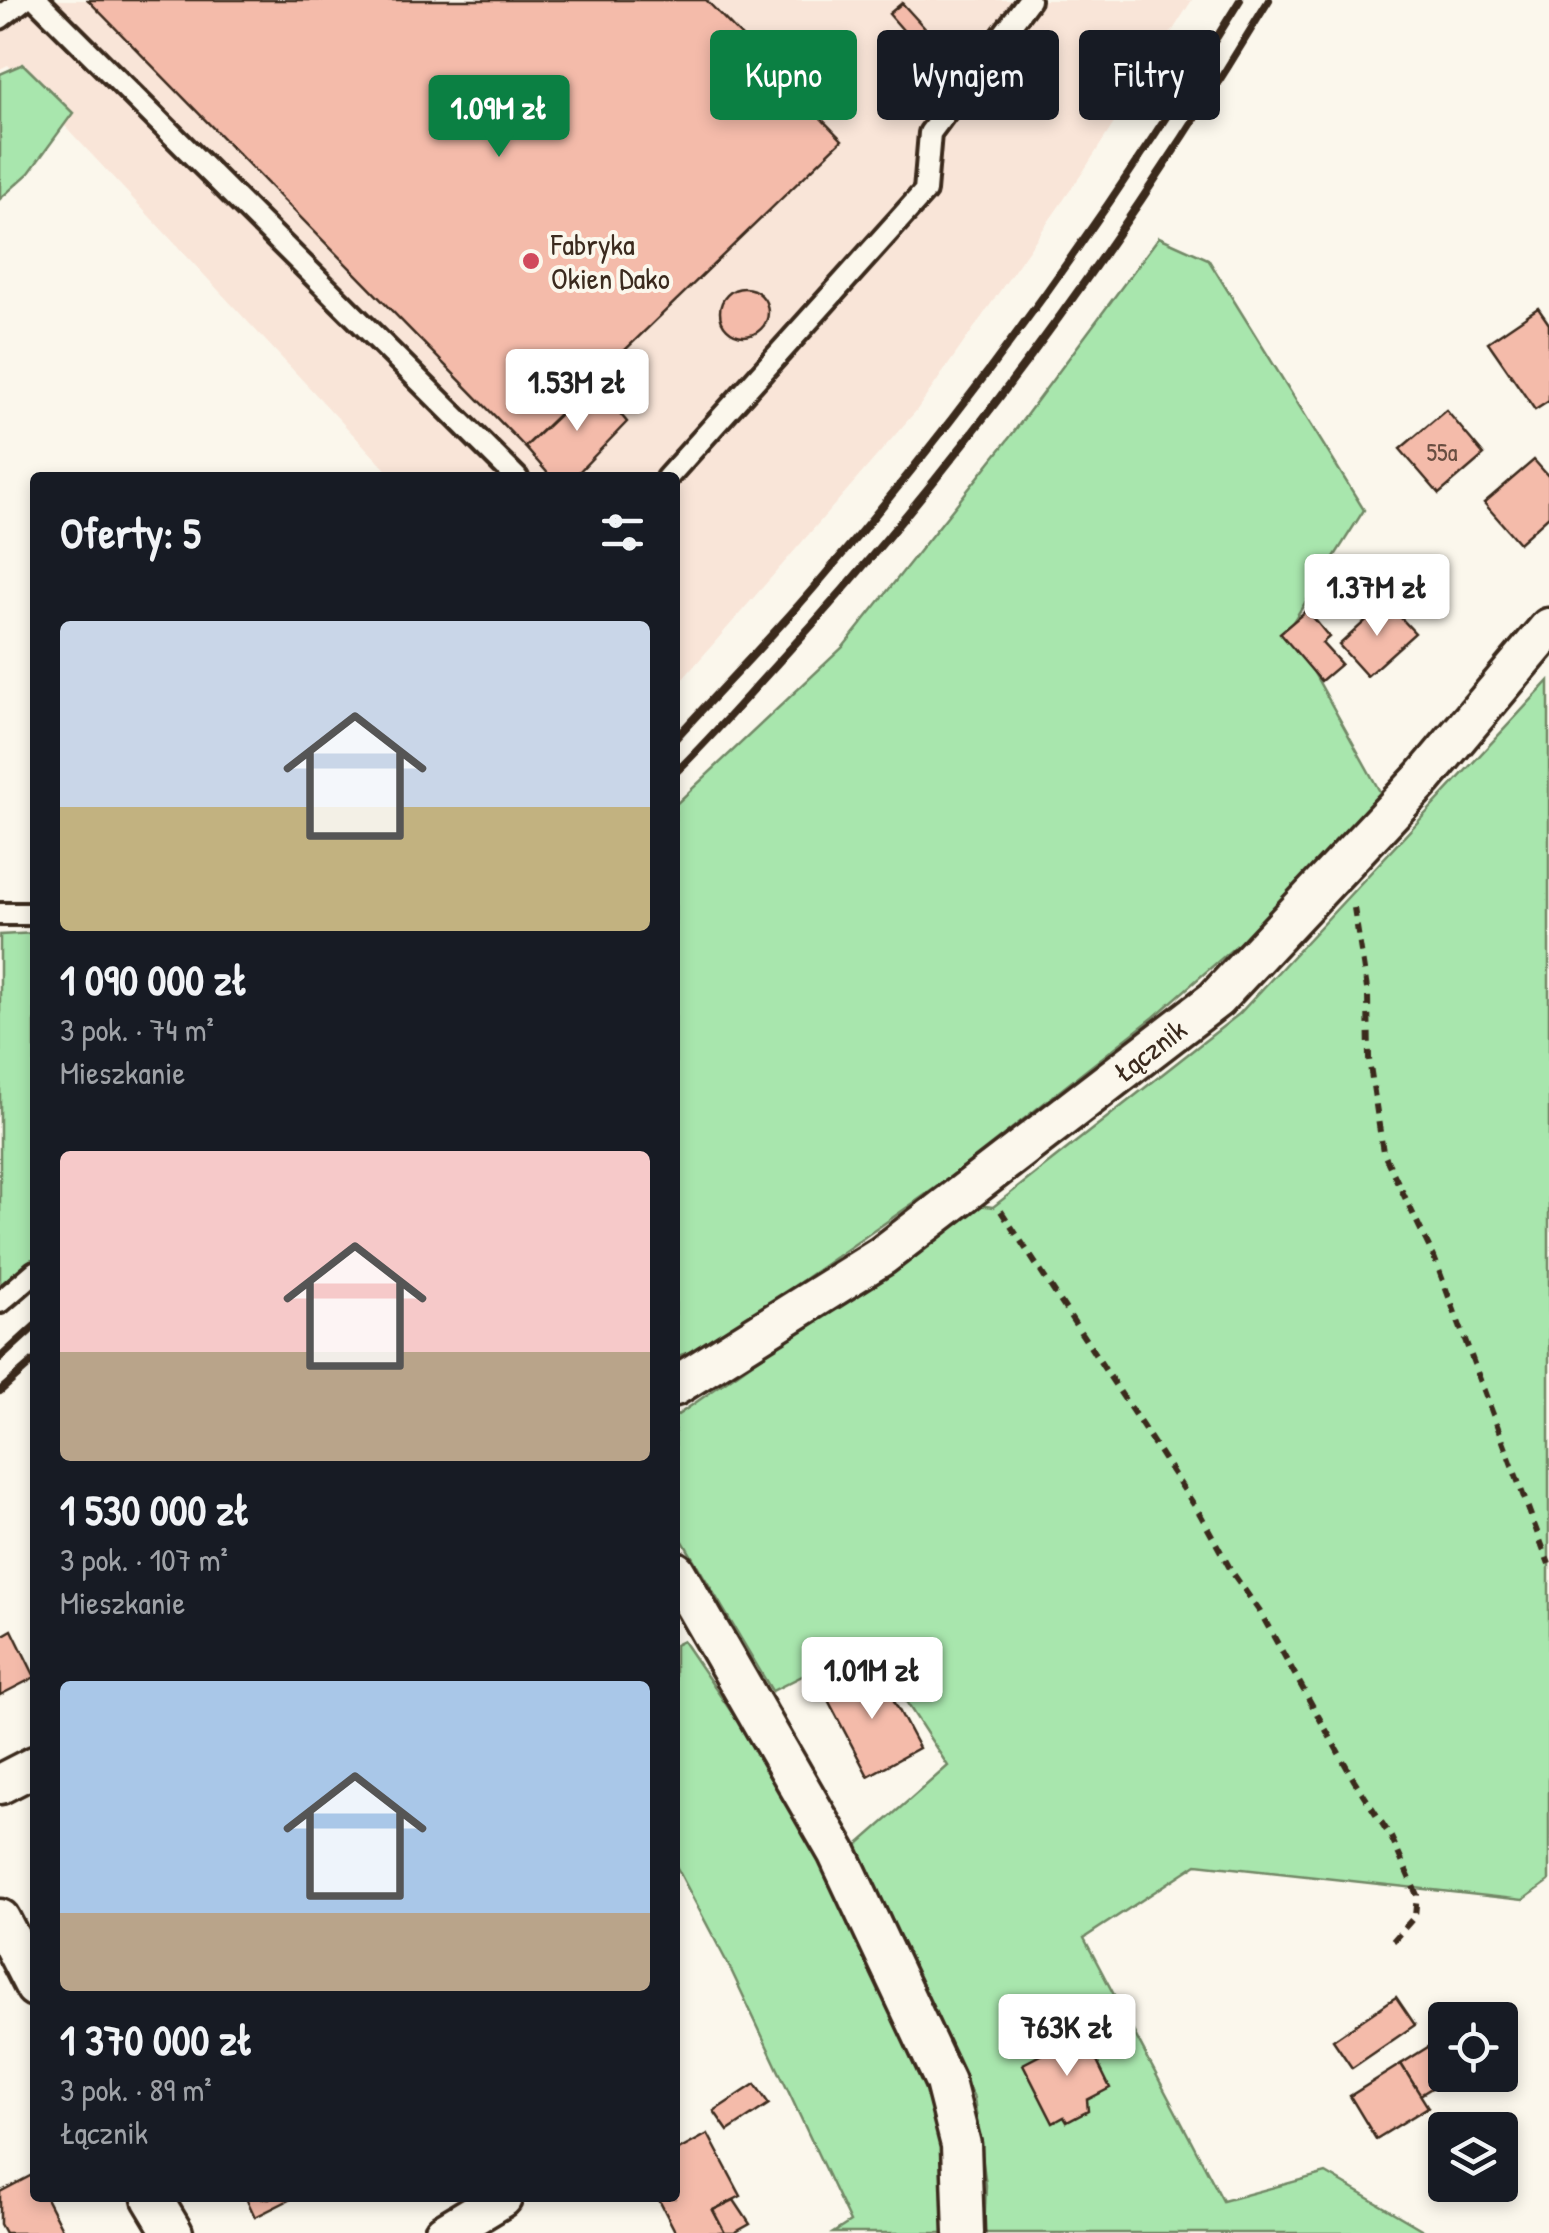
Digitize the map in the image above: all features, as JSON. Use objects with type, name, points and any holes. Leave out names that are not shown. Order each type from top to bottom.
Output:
[{"type":"street","name":"Łącznik","points":[[680,1383],[882,1256],[1216,999],[1424,777],[1549,628]]},
{"type":"street","points":[[680,1580],[837,1852],[945,2082],[961,2145],[964,2233]]},
{"type":"street","points":[[0,1784],[30,1769]]},
{"type":"street","points":[[0,1920],[30,1977]]},
{"type":"street","points":[[154,2202],[173,2233]]},
{"type":"street","points":[[444,2233],[495,2202]]},
{"type":"lane","points":[[0,18],[23,0]]},
{"type":"lane","points":[[37,0],[511,472]]},
{"type":"lane","points":[[673,472],[925,191],[930,133],[1028,0]]},
{"type":"lane","points":[[0,914],[30,914]]},
{"type":"lane","points":[[0,1302],[30,1276]]},
{"type":"path","points":[[1336,871],[1354,906],[1368,996],[1369,1059],[1383,1152],[1434,1257],[1549,1564]]},
{"type":"path","points":[[980,1180],[1200,1514],[1391,1837],[1416,1896],[1415,1916],[1392,1941]]},
{"type":"shaded area","points":[[0,0],[1192,0],[1173,30],[1079,30],[1079,120],[1116,120],[916,411],[680,682],[680,472],[388,472],[8,65],[0,69]]},
{"type":"green space","points":[[23,64],[73,113],[29,173],[0,199],[0,74]]},
{"type":"green space","points":[[1159,237],[1208,259],[1364,510],[1289,628],[1384,799],[1289,900],[1154,1017],[945,1181],[710,1345],[680,1355],[680,800],[843,647],[1010,437]]},
{"type":"green space","points":[[1549,681],[1549,1881],[1523,1900],[1197,1864],[1084,1938],[1223,2201],[1326,2173],[1428,2233],[984,2233],[986,2185],[974,2098],[852,1850],[948,1766],[868,1643],[772,1691],[680,1536],[680,1414],[978,1205],[993,1207],[1239,1014]]},
{"type":"green space","points":[[30,933],[30,1264],[0,1291],[0,935]]},
{"type":"green space","points":[[683,1641],[792,1801],[905,2033],[935,2103],[949,2189],[950,2233],[833,2233],[850,2222],[732,1972],[680,1873]]},
{"type":"building","name":"Fabryka Okien Dako","points":[[88,0],[706,0],[735,30],[710,30],[710,120],[823,120],[842,140],[525,447]]},
{"type":"building","points":[[902,3],[926,30],[903,30],[889,14]]},
{"type":"building","points":[[744,288],[761,295],[768,312],[761,329],[744,336],[727,329],[720,312],[727,295]]},
{"type":"building","points":[[1538,308],[1549,324],[1549,401],[1535,410],[1488,342]]},
{"type":"building","points":[[594,382],[627,422],[579,472],[547,472],[525,447]]},
{"type":"building","points":[[1446,410],[1484,455],[1439,494],[1400,449]]},
{"type":"building","points":[[1534,460],[1549,477],[1549,516],[1519,543],[1484,503]]},
{"type":"building","points":[[1386,602],[1415,633],[1367,676],[1339,645]]},
{"type":"building","points":[[1307,610],[1329,637],[1322,643],[1341,664],[1321,681],[1280,633]]},
{"type":"building","points":[[12,1630],[30,1667],[30,1680],[0,1695],[0,1637]]},
{"type":"building","points":[[877,1669],[919,1748],[868,1776],[826,1696]]},
{"type":"building","points":[[1396,1997],[1415,2025],[1352,2068],[1333,2040]]},
{"type":"building","points":[[1083,2033],[1110,2088],[1087,2100],[1088,2111],[1067,2122],[1064,2117],[1053,2123],[1023,2064]]},
{"type":"building","points":[[1428,2047],[1428,2090],[1420,2095],[1401,2064]]},
{"type":"building","points":[[1401,2064],[1428,2107],[1376,2139],[1350,2096]]},
{"type":"building","points":[[755,2084],[769,2104],[728,2131],[714,2111]]},
{"type":"building","points":[[708,2134],[741,2196],[713,2210],[725,2233],[676,2233],[660,2202],[680,2202],[680,2149]]},
{"type":"building","points":[[30,2176],[30,2202],[48,2202],[64,2233],[5,2233],[0,2224],[0,2192]]},
{"type":"building","points":[[734,2200],[750,2224],[734,2233],[725,2233],[713,2210]]},
{"type":"building","points":[[248,2202],[285,2202],[255,2217]]},
{"type":"railway","points":[[680,734],[823,577],[936,439],[1094,224],[1240,0]]},
{"type":"railway","points":[[680,768],[843,590],[975,429],[1099,262],[1269,0]]},
{"type":"railway","points":[[0,1358],[30,1331]]},
{"type":"railway","points":[[0,1391],[30,1364]]},
{"type":"place","name":"Fabryka Okien Dako","points":[[531,261]]}]
